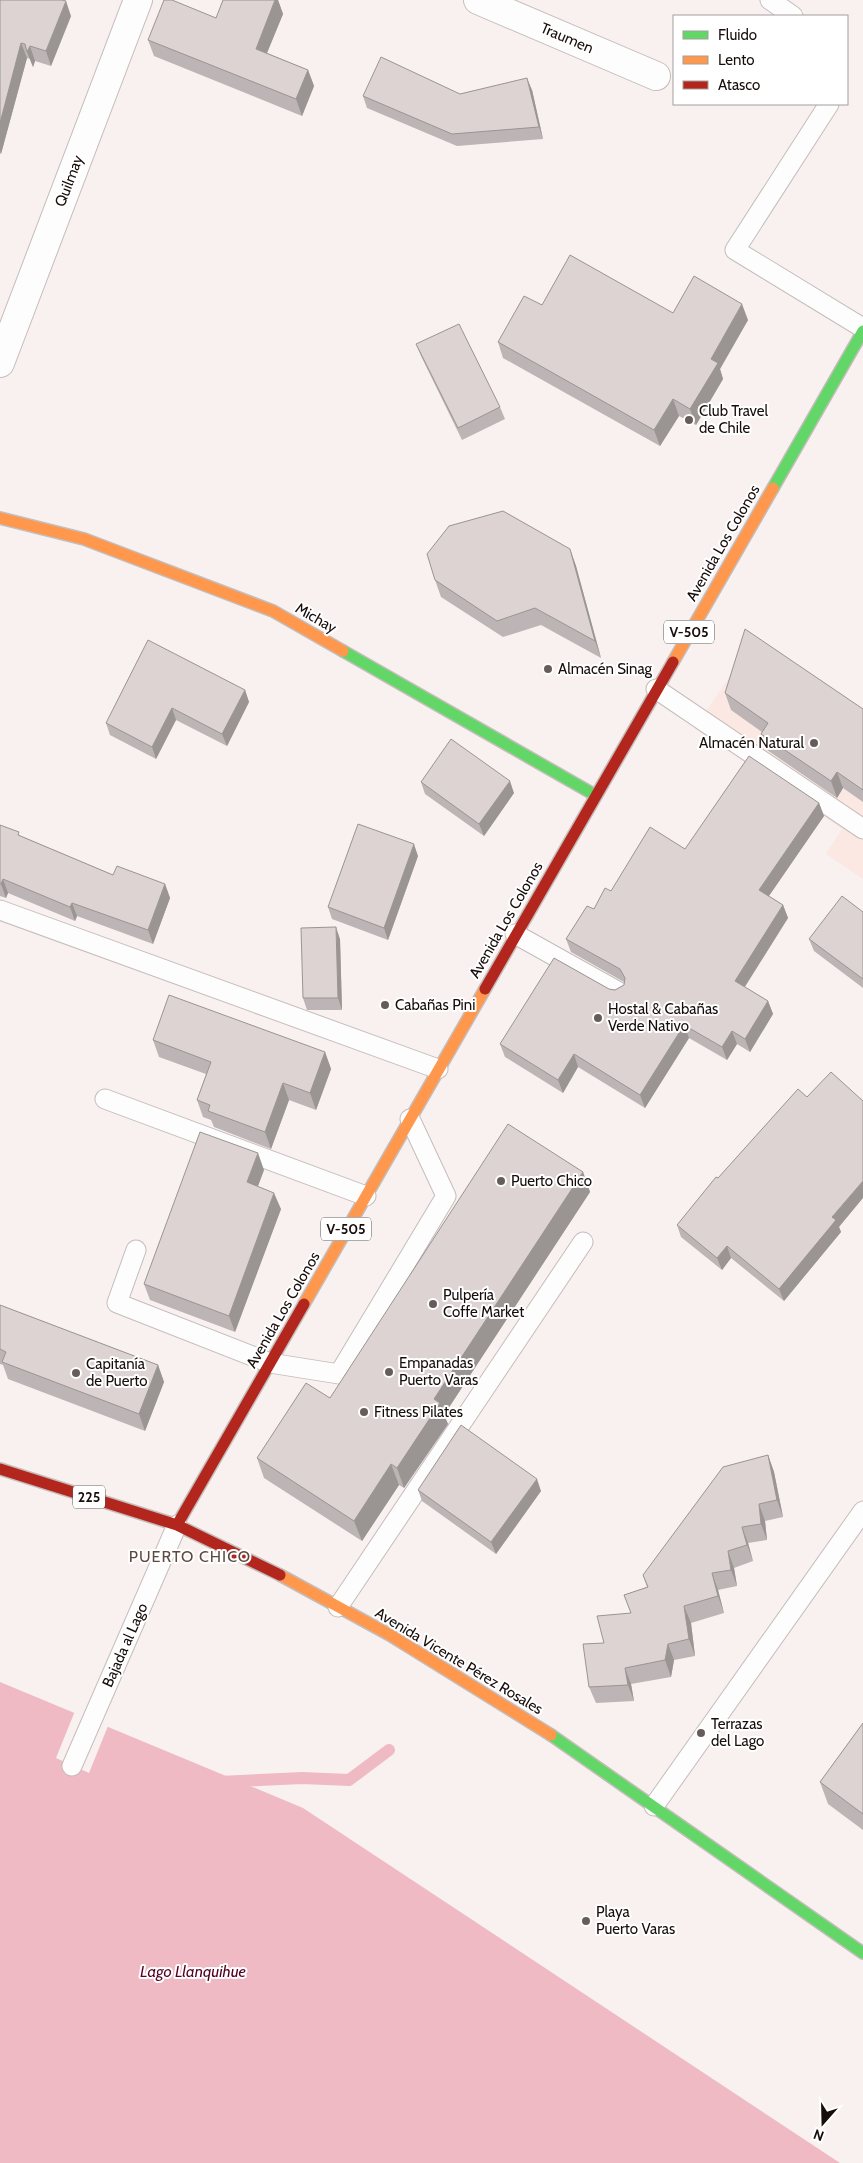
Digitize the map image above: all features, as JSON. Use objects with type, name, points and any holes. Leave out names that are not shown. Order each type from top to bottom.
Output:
[{"type":"main road","name":"Avenida Los Colonos","points":[[178,1525],[515,934],[863,330]]},
{"type":"main road","name":"Michay","points":[[0,518],[84,539],[273,610],[595,795]]},
{"type":"main road","name":"Avenida Vicente Pérez Rosales","points":[[0,1469],[178,1525],[285,1577],[390,1634],[568,1746],[863,1953]]},
{"type":"street","name":"Quilmay","points":[[0,363],[138,0]]},
{"type":"street","name":"Traumen","points":[[478,0],[656,76]]},
{"type":"lane","points":[[770,0],[792,15]]},
{"type":"lane","points":[[828,105],[735,250],[863,330]]},
{"type":"lane","points":[[656,689],[863,829]]},
{"type":"lane","points":[[0,910],[438,1069]]},
{"type":"lane","points":[[515,934],[620,992]]},
{"type":"lane","points":[[105,1099],[366,1196]]},
{"type":"lane","points":[[136,1250],[117,1303],[270,1363],[339,1374],[446,1196],[410,1119]]},
{"type":"lane","points":[[338,1607],[583,1242]]},
{"type":"lane","points":[[654,1806],[863,1511]]},
{"type":"lane","name":"Bajada al Lago","points":[[72,1766],[178,1525]]},
{"type":"shaded area","points":[[751,646],[863,722],[863,879],[826,854],[842,829],[694,728]]},
{"type":"water","name":"Lago Llanquihue","points":[[0,1682],[303,1808],[840,2163],[0,2163]]},
{"type":"pier","points":[[75,1711],[108,1726],[89,1773],[56,1758]]},
{"type":"building","points":[[0,0],[66,1],[46,51],[30,46],[27,52],[25,44],[21,43],[0,123]]},
{"type":"building","points":[[164,0],[172,0],[216,18],[223,0],[275,0],[256,49],[308,70],[296,99],[148,40]]},
{"type":"building","points":[[381,57],[460,94],[527,78],[539,127],[452,134],[363,96]]},
{"type":"building","points":[[570,255],[673,313],[694,276],[742,304],[711,359],[718,363],[690,409],[673,399],[654,430],[498,342],[524,296],[542,305]]},
{"type":"building","points":[[459,324],[500,407],[458,428],[416,344]]},
{"type":"building","points":[[503,511],[570,549],[595,641],[535,608],[497,621],[435,580],[427,554],[449,526]]},
{"type":"building","points":[[745,629],[863,709],[863,790],[837,772],[831,781],[761,734],[768,723],[725,693]]},
{"type":"building","points":[[148,640],[245,690],[222,734],[172,708],[152,747],[106,723]]},
{"type":"building","points":[[451,739],[510,781],[479,824],[421,782]]},
{"type":"building","points":[[749,756],[819,803],[759,890],[783,905],[735,981],[768,1001],[745,1039],[732,1031],[722,1047],[684,1025],[640,1095],[574,1054],[558,1080],[500,1044],[554,958],[609,989],[615,990],[624,985],[625,978],[620,969],[566,939],[587,906],[594,909],[605,888],[611,891],[650,827],[685,849]]},
{"type":"building","points":[[358,824],[414,844],[384,928],[328,907]]},
{"type":"building","points":[[0,825],[19,832],[18,835],[113,875],[117,866],[165,884],[148,930],[72,903],[70,907],[3,879],[0,884]]},
{"type":"building","points":[[842,896],[863,912],[863,979],[809,939]]},
{"type":"building","points":[[336,927],[338,998],[303,998],[301,928]]},
{"type":"building","points":[[169,995],[325,1052],[310,1093],[283,1083],[265,1132],[208,1111],[210,1105],[197,1100],[211,1062],[153,1040]]},
{"type":"building","points":[[831,1072],[863,1101],[863,1181],[832,1217],[836,1220],[779,1289],[727,1246],[717,1258],[677,1225],[716,1177],[718,1178],[798,1089],[807,1097]]},
{"type":"building","points":[[508,1124],[583,1172],[434,1399],[440,1403],[397,1468],[391,1464],[354,1521],[257,1458],[306,1383],[330,1398]]},
{"type":"building","points":[[200,1132],[258,1153],[247,1182],[274,1193],[229,1316],[144,1284]]},
{"type":"building","name":"Capitanía de Puerto","points":[[0,1305],[158,1365],[139,1414],[2,1362],[6,1352],[0,1349]]},
{"type":"building","points":[[461,1425],[537,1479],[491,1542],[418,1490]]},
{"type":"building","points":[[768,1455],[777,1500],[759,1504],[761,1524],[742,1527],[747,1545],[728,1551],[731,1570],[712,1573],[718,1596],[684,1606],[689,1639],[668,1644],[665,1660],[625,1668],[628,1685],[589,1687],[583,1644],[604,1643],[597,1616],[631,1613],[624,1595],[648,1587],[643,1575],[723,1467]]},
{"type":"building","points":[[863,1723],[863,1814],[820,1782]]},
{"type":"waterway","points":[[219,1782],[302,1778],[349,1780],[389,1750]]},
{"type":"traffic: fast","points":[[773,488],[863,331]]},
{"type":"traffic: fast","points":[[343,651],[595,795]]},
{"type":"traffic: fast","points":[[551,1735],[863,1953]]},
{"type":"traffic: slow","points":[[673,662],[773,488]]},
{"type":"traffic: slow","points":[[0,518],[84,539],[273,611],[343,651]]},
{"type":"traffic: slow","points":[[304,1304],[485,989]]},
{"type":"traffic: slow","points":[[280,1575],[390,1635],[551,1735]]},
{"type":"traffic: jam","points":[[485,989],[673,662]]},
{"type":"traffic: jam","points":[[177,1525],[304,1304]]},
{"type":"traffic: jam","points":[[0,1469],[177,1525],[280,1575]]},
{"type":"place","name":"Club Travel de Chile","points":[[689,420]]},
{"type":"place","name":"Almacén Sinag","points":[[548,669]]},
{"type":"place","name":"Almacén Natural","points":[[814,743]]},
{"type":"place","name":"Cabañas Pini","points":[[385,1005]]},
{"type":"place","name":"Hostal & Cabañas Verde Nativo","points":[[598,1018]]},
{"type":"place","name":"Puerto Chico","points":[[501,1181]]},
{"type":"place","name":"Pulpería Coffe Market","points":[[433,1304]]},
{"type":"place","name":"Empanadas Puerto Varas","points":[[389,1372]]},
{"type":"place","name":"Capitanía de Puerto","points":[[76,1373]]},
{"type":"place","name":"Fitness Pilates","points":[[364,1412]]},
{"type":"place","name":"Terrazas del Lago","points":[[701,1733]]},
{"type":"place","name":"Playa Puerto Varas","points":[[586,1921]]},
{"type":"district","name":"PUERTO CHICO","points":[[190,1556]]}]
